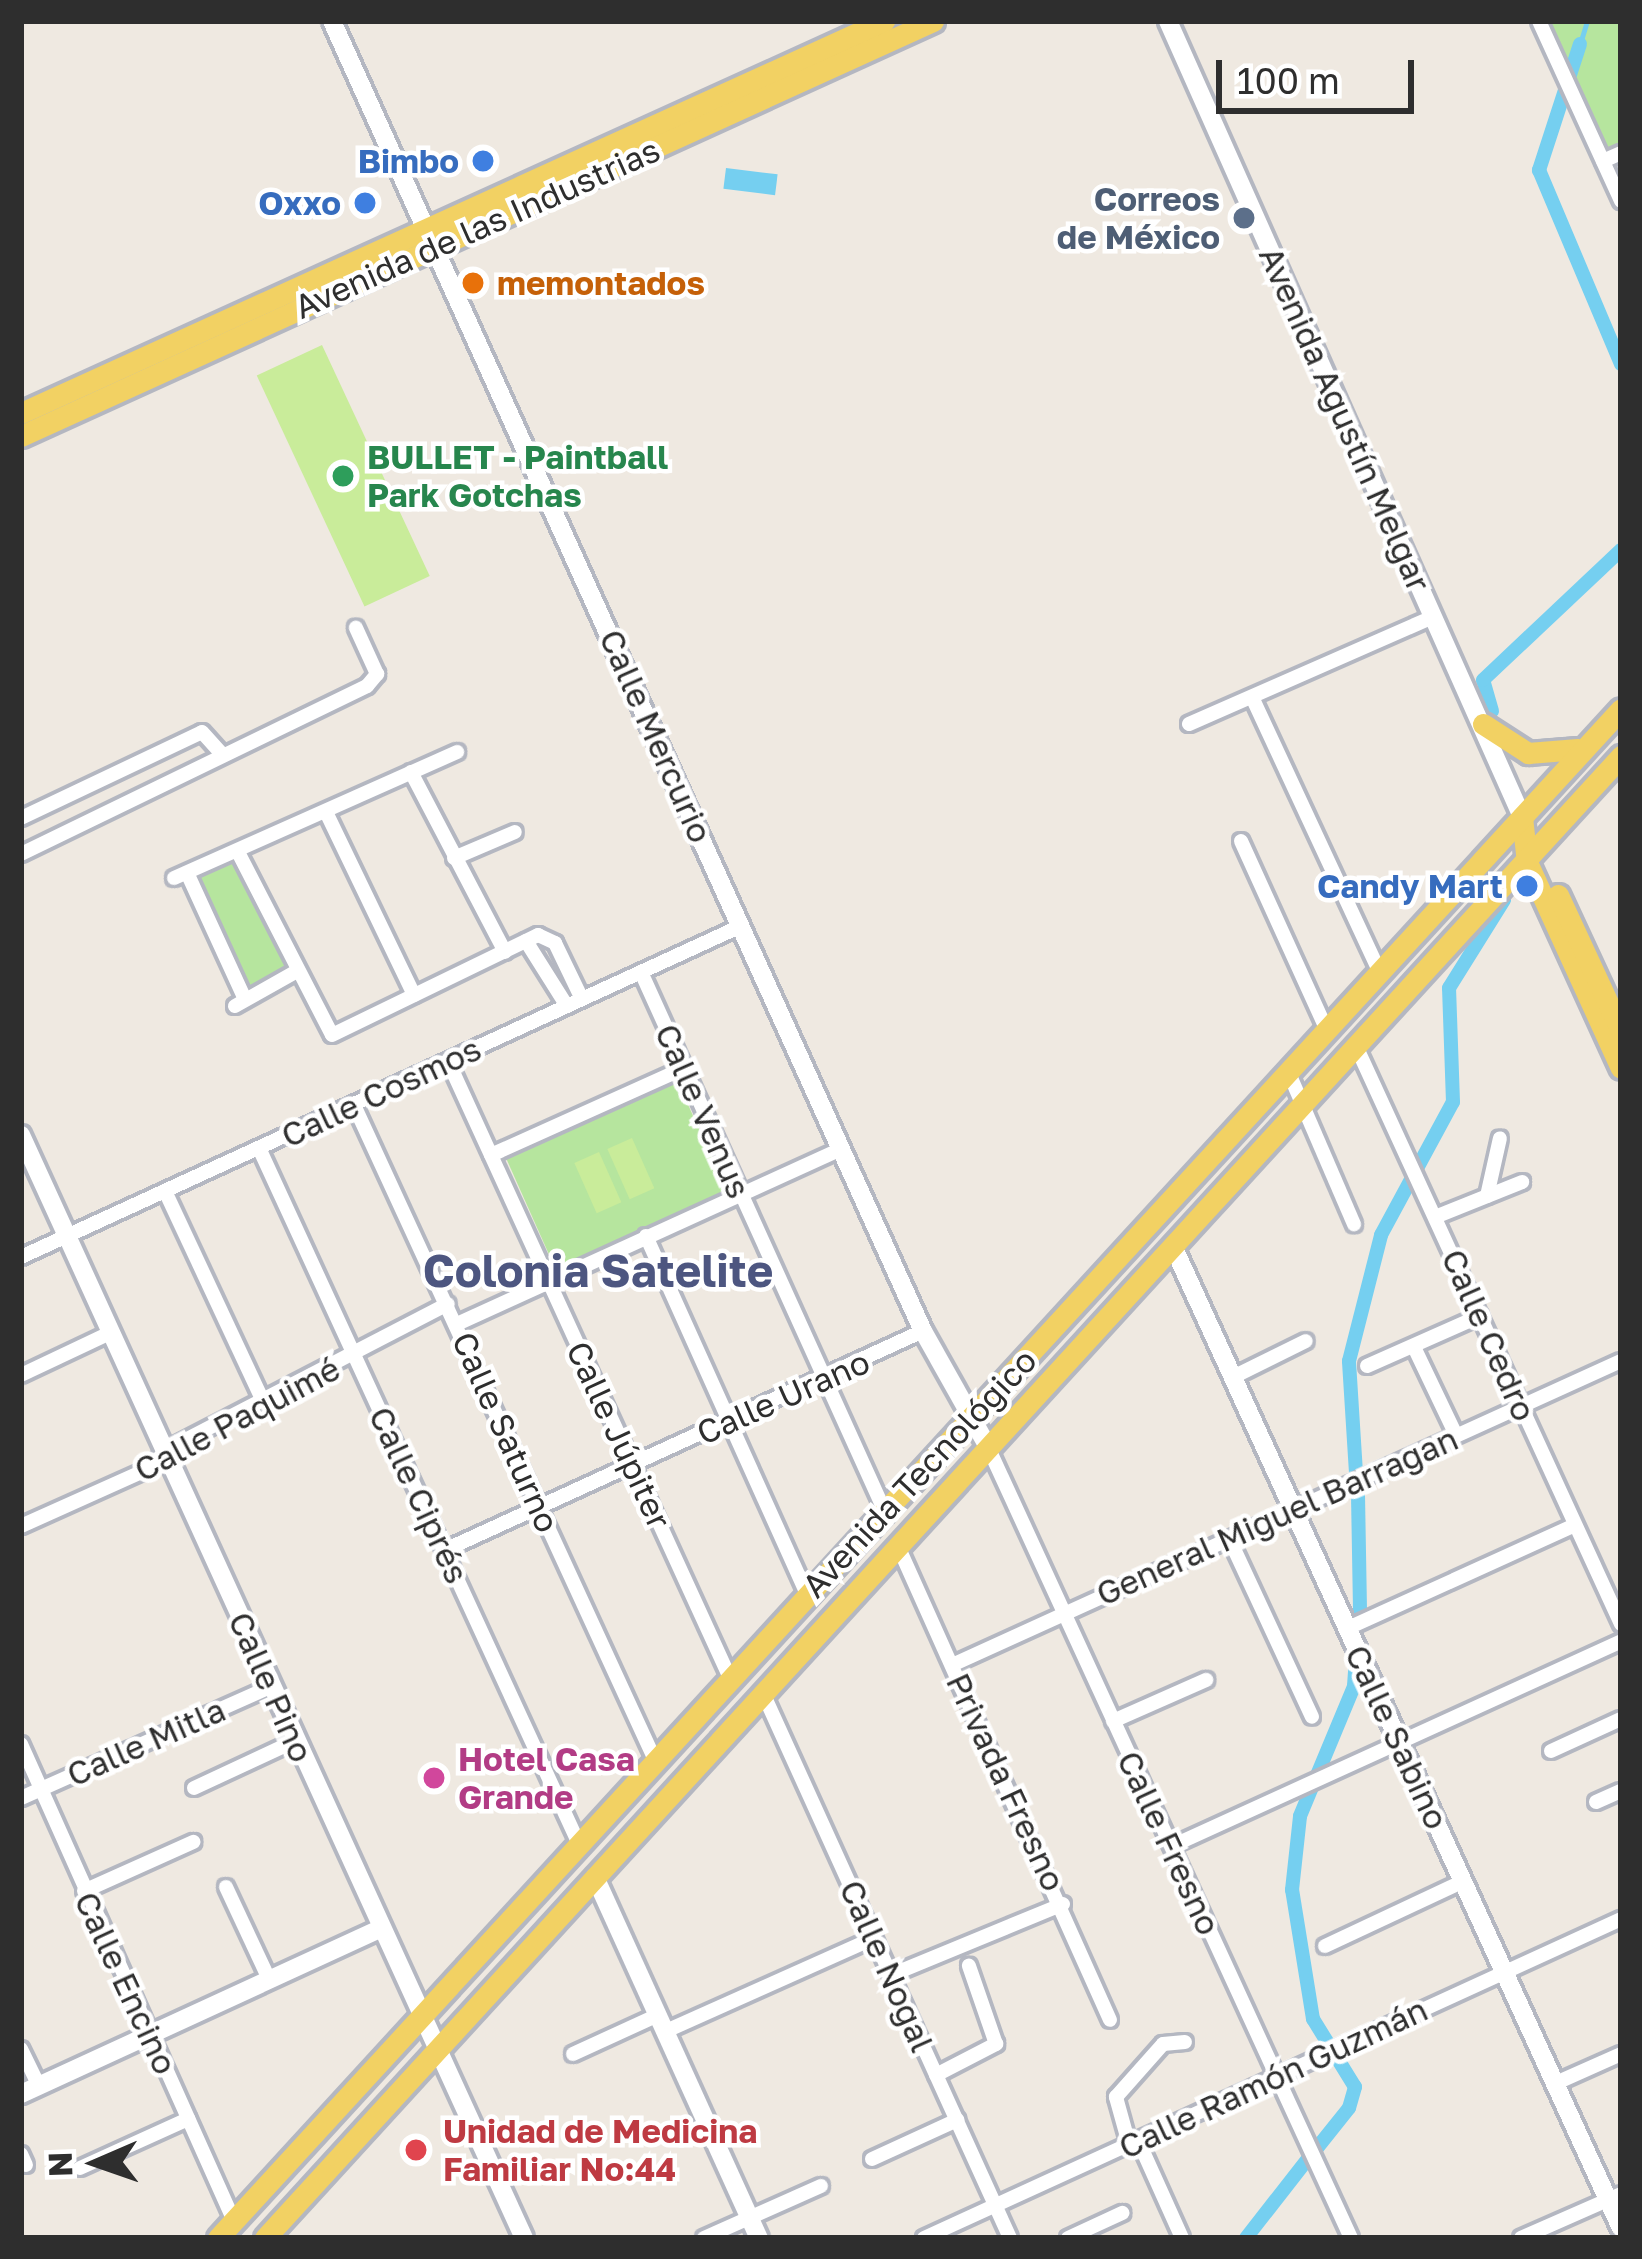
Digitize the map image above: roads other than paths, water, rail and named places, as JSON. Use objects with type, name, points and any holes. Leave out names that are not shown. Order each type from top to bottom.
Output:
[{"type":"main road","name":"Calle Mercurio","points":[[332,21],[435,236],[923,1331],[988,1448]]},
{"type":"main road","name":"Avenida de las Industrias","points":[[813,65],[884,21]]},
{"type":"main road","name":"Avenida de las Industrias","points":[[21,413],[435,236],[813,65],[933,21]]},
{"type":"main road","name":"Avenida Agustín Melgar","points":[[1168,21],[1484,724],[1522,817],[1540,891],[1621,1069]]},
{"type":"main road","name":"Avenida de las Industrias","points":[[21,436],[435,236]]},
{"type":"main road","name":"Avenida Tecnológico","points":[[218,2238],[1378,968],[1621,709]]},
{"type":"main road","points":[[1484,724],[1528,753],[1579,749]]},
{"type":"main road","name":"Avenida Tecnológico","points":[[265,2238],[1621,756]]},
{"type":"main road","name":"Avenida Agustín Melgar","points":[[1532,856],[1621,1031]]},
{"type":"main road","points":[[1503,888],[1540,891]]},
{"type":"main road","name":"Calle Pino","points":[[21,1135],[524,2238]]},
{"type":"main road","name":"Calle Sabino","points":[[1172,1246],[1556,2083],[1614,2196],[1621,2228]]},
{"type":"main road","points":[[595,1877],[759,2238]]},
{"type":"main road","points":[[30,2090],[380,1929]]},
{"type":"street","points":[[1539,21],[1621,201]]},
{"type":"street","points":[[1603,161],[1621,154]]},
{"type":"street","points":[[1189,724],[1433,616]]},
{"type":"street","points":[[21,854],[374,680],[356,628]]},
{"type":"street","points":[[1252,697],[1378,968]]},
{"type":"street","points":[[21,818],[202,732],[223,755]]},
{"type":"street","points":[[297,971],[239,1001],[182,878],[457,752]]},
{"type":"street","points":[[411,772],[505,952]]},
{"type":"street","points":[[89,787],[102,815]]},
{"type":"street","points":[[326,812],[414,995]]},
{"type":"street","points":[[454,858],[515,832]]},
{"type":"street","points":[[1241,842],[1326,1028]]},
{"type":"street","points":[[239,854],[329,1033],[342,1033],[526,941],[550,938],[582,998]]},
{"type":"street","name":"Calle Cosmos","points":[[21,1258],[741,926]]},
{"type":"street","points":[[526,941],[567,1006]]},
{"type":"street","name":"Calle Venus","points":[[641,972],[885,1511]]},
{"type":"street","name":"Calle Cedro","points":[[1356,1046],[1621,1624]]},
{"type":"street","name":"Calle Júpiter","points":[[448,1061],[730,1678]]},
{"type":"street","points":[[491,1155],[685,1068]]},
{"type":"street","points":[[1288,1071],[1354,1224]]},
{"type":"street","name":"Calle Saturno","points":[[354,1106],[656,1760]]},
{"type":"street","points":[[1487,1196],[1501,1138]]},
{"type":"street","name":"Calle Ciprés","points":[[259,1148],[578,1842]]},
{"type":"street","points":[[457,1324],[842,1149]]},
{"type":"street","points":[[1435,1216],[1522,1182]]},
{"type":"street","points":[[165,1191],[262,1399]]},
{"type":"street","points":[[646,1236],[807,1595]]},
{"type":"street","name":"Calle Paquimé","points":[[21,1526],[148,1469],[167,1449],[355,1356],[368,1341],[448,1304]]},
{"type":"street","points":[[1367,1366],[1480,1316]]},
{"type":"street","name":"Calle Urano","points":[[446,1550],[826,1380],[923,1331]]},
{"type":"street","points":[[21,1375],[110,1333]]},
{"type":"street","points":[[1233,1377],[1306,1341]]},
{"type":"street","points":[[1414,1346],[1456,1435]]},
{"type":"street","name":"General Miguel Barragan","points":[[952,1665],[1229,1538],[1296,1514],[1621,1361]]},
{"type":"street","name":"Calle Fresno","points":[[988,1448],[1351,2238]]},
{"type":"street","points":[[1348,1628],[1575,1525]]},
{"type":"street","points":[[1229,1538],[1312,1718]]},
{"type":"street","name":"Privada Fresno","points":[[898,1546],[1063,1904],[1110,2020]]},
{"type":"street","points":[[1172,1846],[1621,1641]]},
{"type":"street","points":[[1113,1721],[1206,1680]]},
{"type":"street","name":"Calle Mitla","points":[[21,1798],[270,1687]]},
{"type":"street","name":"Calle Nogal","points":[[763,1693],[1010,2238]]},
{"type":"street","points":[[1551,1751],[1621,1719]]},
{"type":"street","points":[[194,1788],[295,1741]]},
{"type":"street","name":"Calle Encino","points":[[21,1744],[234,2221]]},
{"type":"street","points":[[1596,1802],[1621,1791]]},
{"type":"street","points":[[84,1891],[193,1842]]},
{"type":"street","points":[[1325,1946],[1464,1881]]},
{"type":"street","points":[[226,1887],[268,1977]]},
{"type":"street","points":[[891,1975],[1063,1904]]},
{"type":"street","name":"Calle Ramón Guzmán","points":[[924,2238],[1621,1919]]},
{"type":"street","points":[[572,2054],[874,1938]]},
{"type":"street","points":[[936,2075],[996,2044],[969,1966]]},
{"type":"street","points":[[1182,2238],[1116,2098],[1163,2044],[1185,2042]]},
{"type":"street","points":[[21,2049],[30,2090]]},
{"type":"street","points":[[1556,2083],[1621,2054]]},
{"type":"street","points":[[80,2168],[188,2120]]},
{"type":"street","points":[[872,2159],[957,2120]]},
{"type":"street","points":[[704,2238],[820,2186]]},
{"type":"street","points":[[1521,2238],[1614,2196]]},
{"type":"street","points":[[1068,2238],[1122,2213]]},
{"type":"water","points":[[726,168],[778,174],[775,195],[723,189]]},
{"type":"waterway","points":[[1580,44],[1587,21]]},
{"type":"waterway","points":[[1580,44],[1539,170],[1621,364]]},
{"type":"waterway","points":[[1492,711],[1483,680],[1621,550]]},
{"type":"waterway","points":[[1356,1473],[1349,1361],[1381,1235],[1453,1102],[1449,988],[1504,900]]},
{"type":"waterway","points":[[1358,1495],[1360,1612]]},
{"type":"waterway","points":[[1317,2148],[1349,2108],[1355,2087],[1313,2019],[1292,1890],[1300,1816],[1354,1686],[1356,1660]]},
{"type":"waterway","points":[[1246,2238],[1307,2160]]},
{"type":"place","name":"Bimbo","points":[[483,161]]},
{"type":"place","name":"Oxxo","points":[[365,203]]},
{"type":"place","name":"Correos de México","points":[[1244,218]]},
{"type":"place","name":"memontados","points":[[473,283]]},
{"type":"place","name":"BULLET - Paintball Park Gotchas","points":[[343,476]]},
{"type":"place","name":"Candy Mart","points":[[1527,886]]},
{"type":"place","name":"Hotel Casa Grande","points":[[434,1778]]},
{"type":"place","name":"Unidad de Medicina Familiar No:44","points":[[416,2150]]},
{"type":"district","name":"Colonia Satelite","points":[[598,1271]]}]
